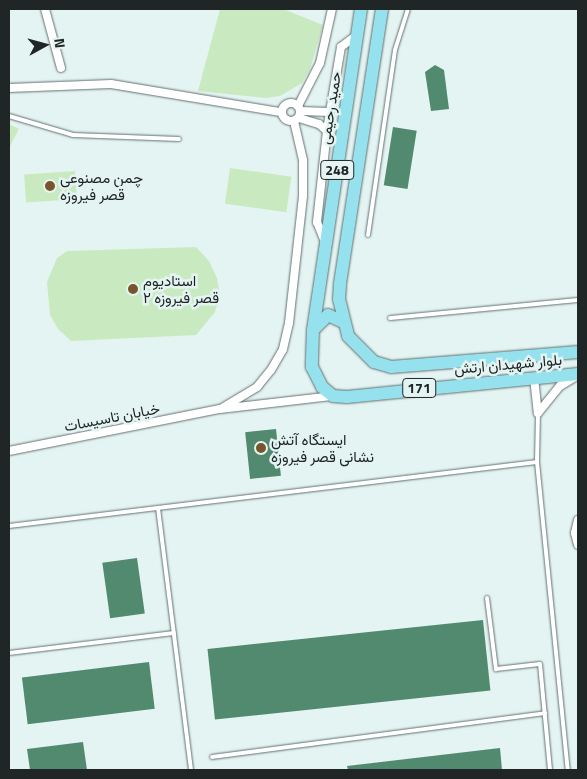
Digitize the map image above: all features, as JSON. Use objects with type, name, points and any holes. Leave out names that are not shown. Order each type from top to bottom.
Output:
[{"type":"main road","name":"حمید رحیمی","points":[[313,330],[361,9]]},
{"type":"main road","name":"248","points":[[343,322],[340,285],[382,9]]},
{"type":"main road","points":[[333,396],[322,386],[312,367],[313,330],[328,315],[343,322]]},
{"type":"main road","name":"بلوار شهیدان ارتش","points":[[343,322],[348,336],[374,362],[391,367],[578,352]]},
{"type":"main road","points":[[407,366],[418,373],[418,384],[414,389]]},
{"type":"main road","name":"بلوار شهیدان ارتش","points":[[333,396],[578,375]]},
{"type":"street","points":[[45,9],[61,68]]},
{"type":"street","points":[[220,409],[257,387],[271,370],[283,349],[289,323],[304,196],[303,160],[298,114],[320,63],[332,9]]},
{"type":"street","points":[[326,244],[316,222],[327,131],[342,47],[357,34]]},
{"type":"street","points":[[9,88],[111,84],[281,112]]},
{"type":"street","points":[[281,112],[289,103],[298,114],[319,124],[327,131]]},
{"type":"street","points":[[281,112],[285,120],[298,114],[330,112]]},
{"type":"street","points":[[538,413],[560,386],[578,375]]},
{"type":"street","points":[[534,378],[538,413]]},
{"type":"street","points":[[220,409],[333,396]]},
{"type":"street","name":"خیابان تاسیسات","points":[[9,451],[220,409]]},
{"type":"street","points":[[578,520],[575,533],[578,546]]},
{"type":"lane","points":[[368,235],[395,50],[408,9]]},
{"type":"lane","points":[[9,116],[73,136],[179,139]]},
{"type":"lane","points":[[390,318],[578,300]]},
{"type":"lane","points":[[538,413],[537,462],[568,770]]},
{"type":"lane","points":[[9,526],[537,462]]},
{"type":"lane","points":[[158,508],[191,770]]},
{"type":"lane","points":[[488,598],[496,669],[540,664],[550,770]]},
{"type":"lane","points":[[9,653],[174,633]]},
{"type":"lane","points":[[212,757],[545,713]]},
{"type":"green space","points":[[220,9],[283,9],[323,25],[310,69],[302,83],[280,96],[265,98],[198,91]]},
{"type":"green space","points":[[9,124],[19,129],[9,148]]},
{"type":"green space","points":[[230,168],[291,177],[286,212],[225,204]]},
{"type":"green space","name":"چمن مصنوعی قصر فیروزه","points":[[75,171],[77,199],[26,202],[24,175]]},
{"type":"green space","name":"استادیوم قصر فیروزه ۲","points":[[196,247],[209,261],[217,278],[220,295],[215,312],[196,335],[71,341],[58,329],[50,315],[47,282],[57,258],[67,251]]},
{"type":"building","points":[[435,65],[444,70],[449,109],[431,111],[425,72]]},
{"type":"building","points":[[393,127],[417,131],[407,189],[384,185]]},
{"type":"building","points":[[276,429],[281,476],[250,479],[245,432]]},
{"type":"building","points":[[137,558],[145,613],[110,618],[102,563]]},
{"type":"building","points":[[483,620],[490,691],[215,720],[208,649]]},
{"type":"building","points":[[149,662],[155,709],[28,724],[22,678]]},
{"type":"building","points":[[83,742],[87,770],[30,770],[27,749]]},
{"type":"building","points":[[500,748],[502,770],[348,770],[347,766]]},
{"type":"place","name":"چمن مصنوعی قصر فیروزه","points":[[50,186]]},
{"type":"place","name":"استادیوم قصر فیروزه ۲","points":[[133,289]]},
{"type":"place","name":"ایستگاه آتش نشانی قصر فیروزه","points":[[261,448]]}]
